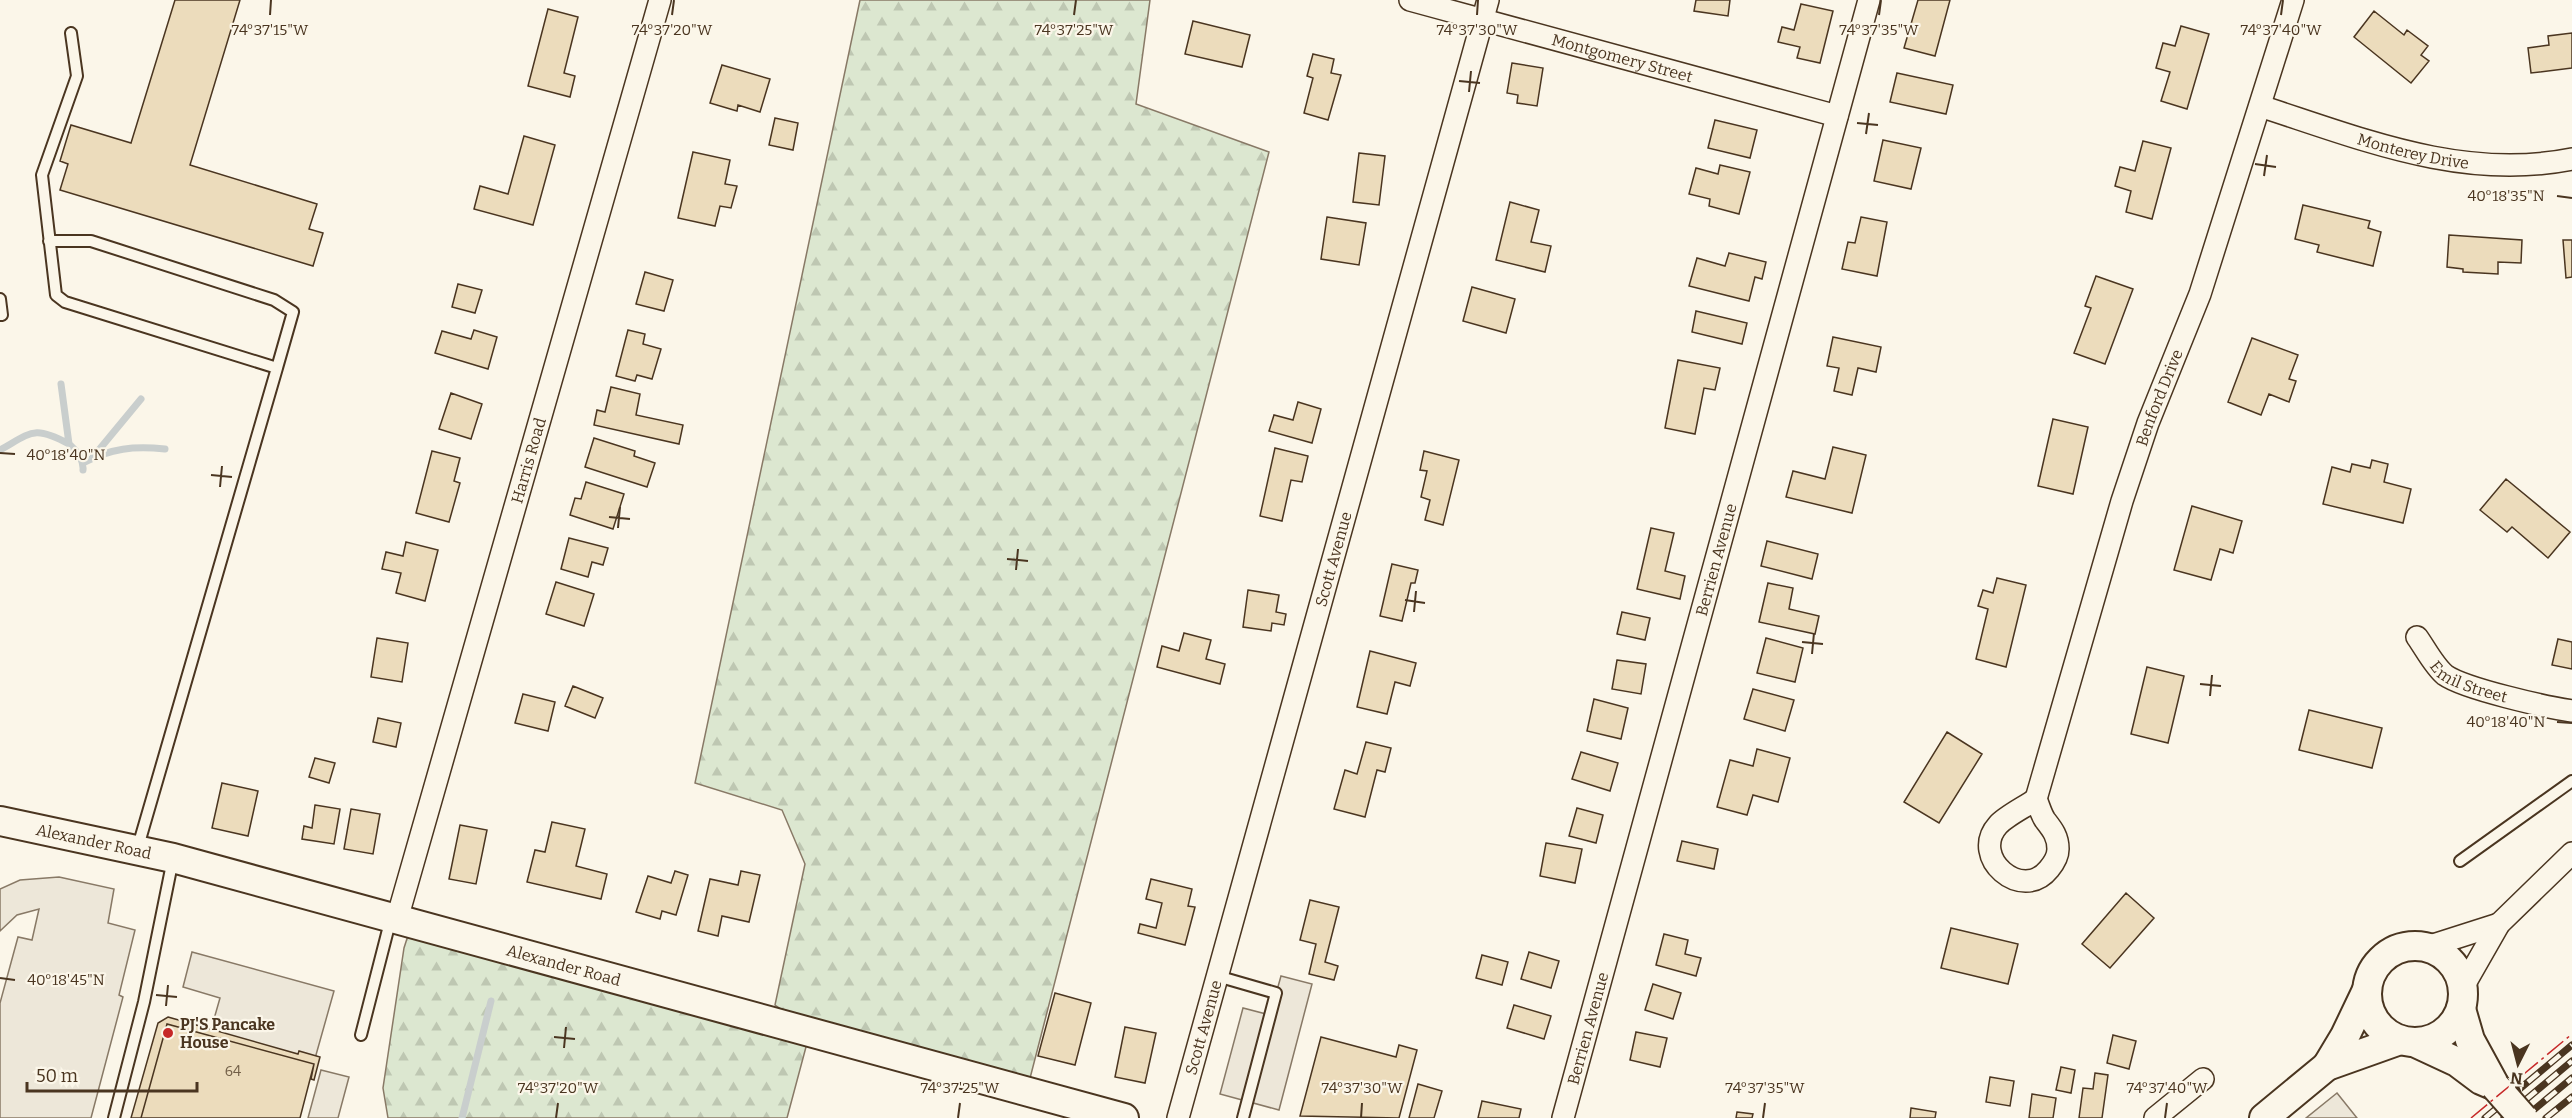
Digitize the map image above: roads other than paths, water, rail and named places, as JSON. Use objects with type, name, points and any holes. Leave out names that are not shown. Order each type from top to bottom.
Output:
[{"type":"street","name":"Harris Road","points":[[394,919],[660,0]]},
{"type":"street","name":"Montgomery Street","points":[[1410,0],[1486,10],[1837,116]]},
{"type":"street","name":"Berrien Avenue","points":[[1563,1118],[1869,0]]},
{"type":"street","name":"Benford Drive","points":[[2036,799],[2122,501],[2148,423],[2200,294],[2294,0]]},
{"type":"street","name":"Scott Avenue","points":[[1178,1118],[1486,10]]},
{"type":"street","name":"Monterey Drive","points":[[2260,106],[2394,150],[2424,157],[2472,164],[2521,165],[2572,159]]},
{"type":"street","name":"Emil Street","points":[[2417,637],[2441,671],[2451,678],[2496,693],[2572,711]]},
{"type":"street","name":"Alexander Road","points":[[0,821],[173,858],[1124,1118]]},
{"type":"street","points":[[2327,1066],[2407,1041],[2424,1041],[2443,1033],[2457,1019],[2462,998],[2499,924],[2572,853]]},
{"type":"street","points":[[2427,947],[2499,924]]},
{"type":"street","points":[[2264,1118],[2327,1066],[2345,1036],[2367,990],[2371,974],[2380,960],[2394,950],[2410,946],[2427,947],[2440,952],[2451,961],[2459,973],[2470,1040],[2495,1086],[2523,1118]]},
{"type":"street","points":[[2367,990],[2368,1006],[2375,1021],[2386,1032],[2446,1056],[2481,1080],[2495,1086]]},
{"type":"street","points":[[2155,1118],[2203,1079]]},
{"type":"lane","points":[[71,33],[77,76],[42,175],[56,295],[65,302],[277,368]]},
{"type":"lane","points":[[49,242],[91,241],[274,300],[293,312],[136,850]]},
{"type":"lane","points":[[0,299],[0,315]]},
{"type":"lane","points":[[2460,861],[2572,781]]},
{"type":"lane","points":[[114,1118],[144,1002],[173,858]]},
{"type":"lane","points":[[361,1035],[394,919]]},
{"type":"lane","points":[[1217,976],[1276,993],[1242,1118]]},
{"type":"waterway","points":[[61,384],[69,444],[79,456],[83,470]]},
{"type":"waterway","points":[[93,457],[141,399]]},
{"type":"waterway","points":[[0,450],[33,433],[48,434],[69,444]]},
{"type":"waterway","points":[[83,463],[103,454],[123,449],[165,449]]},
{"type":"waterway","points":[[462,1118],[491,1001]]},
{"type":"railway","points":[[2485,1118],[2572,1045]]},
{"type":"railway","points":[[2504,1118],[2572,1061]]},
{"type":"railway","points":[[2524,1118],[2572,1078]]},
{"type":"railway","points":[[2546,1118],[2572,1097]]},
{"type":"place","name":"PJ'S Pancake House","points":[[168,1033]]}]
